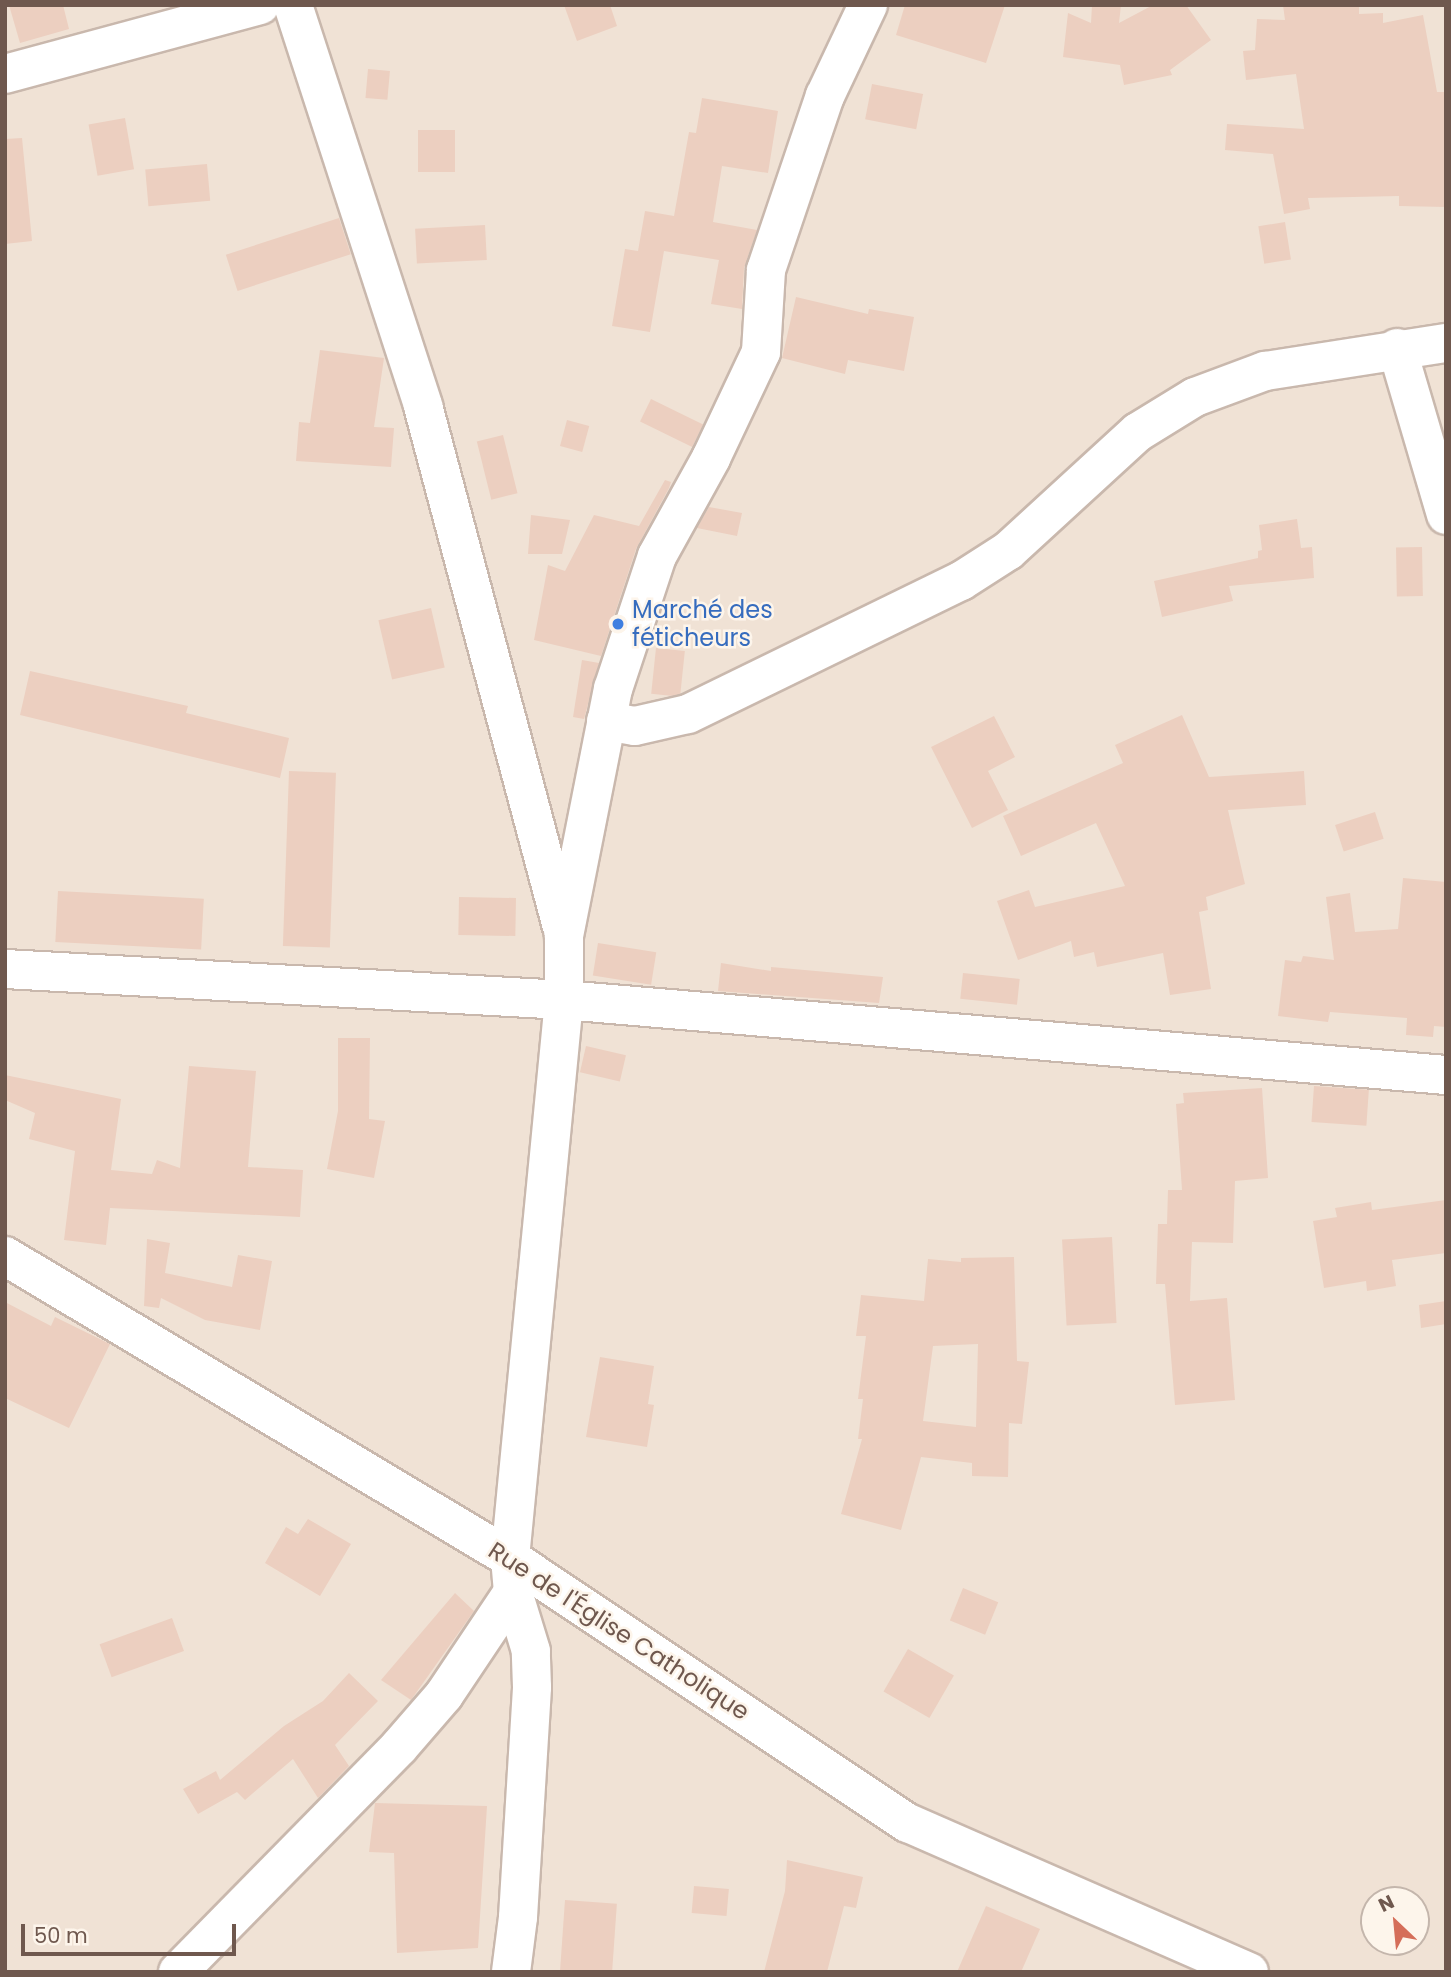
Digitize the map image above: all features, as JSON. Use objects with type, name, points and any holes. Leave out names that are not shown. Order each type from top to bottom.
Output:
[{"type":"street","points":[[5,74],[260,5]]},
{"type":"street","points":[[293,5],[423,406],[564,936]]},
{"type":"street","points":[[511,1972],[518,1917],[531,1687],[531,1651],[512,1575],[564,1000],[564,936],[606,720],[657,556],[711,458],[761,352],[766,270],[825,96],[868,5]]},
{"type":"street","points":[[606,720],[635,726],[688,714],[961,581],[1008,551],[1138,432],[1195,397],[1265,371],[1446,342]]},
{"type":"street","points":[[1397,348],[1446,515]]},
{"type":"street","points":[[5,969],[564,1000],[1353,1070],[1446,1075]]},
{"type":"street","name":"Rue de l'Église Catholique","points":[[5,1256],[908,1823],[1249,1972]]},
{"type":"street","points":[[178,1972],[399,1747],[444,1695],[512,1575]]},
{"type":"shaded area","points":[[5,5],[1446,5],[1446,1972],[5,1972]]},
{"type":"building","points":[[9,5],[63,5],[69,29],[20,43]]},
{"type":"building","points":[[564,5],[610,5],[617,26],[577,41]]},
{"type":"building","points":[[905,5],[1005,5],[986,63],[896,35]]},
{"type":"building","points":[[1092,5],[1121,5],[1119,23],[1153,5],[1186,5],[1211,40],[1170,70],[1172,75],[1124,85],[1120,65],[1063,57],[1068,13],[1091,23]]},
{"type":"building","points":[[1283,5],[1359,5],[1359,14],[1383,13],[1383,23],[1423,15],[1437,92],[1446,92],[1446,207],[1399,206],[1399,196],[1308,198],[1310,209],[1284,214],[1273,154],[1225,150],[1227,124],[1304,129],[1296,74],[1246,80],[1243,51],[1255,50],[1257,19],[1285,20]]},
{"type":"building","points":[[368,69],[390,71],[387,100],[365,98]]},
{"type":"building","points":[[872,84],[923,94],[916,129],[865,119]]},
{"type":"building","points":[[702,98],[778,111],[768,173],[722,166],[713,222],[757,230],[744,268],[742,309],[711,304],[719,260],[664,251],[650,332],[612,326],[625,249],[638,251],[645,211],[674,216],[689,132],[696,133]]},
{"type":"building","points":[[125,118],[134,169],[98,176],[89,124]]},
{"type":"building","points":[[418,130],[455,130],[455,172],[418,172]]},
{"type":"building","points":[[22,138],[32,241],[5,244],[5,139]]},
{"type":"building","points":[[207,164],[210,201],[148,206],[145,169]]},
{"type":"building","points":[[339,218],[351,254],[238,291],[226,255]]},
{"type":"building","points":[[1285,222],[1291,260],[1264,264],[1258,226]]},
{"type":"building","points":[[485,225],[487,260],[417,264],[415,229]]},
{"type":"building","points":[[796,297],[868,314],[869,309],[914,317],[904,371],[848,360],[845,374],[782,358]]},
{"type":"building","points":[[320,350],[384,358],[374,427],[394,428],[391,467],[296,461],[299,422],[310,423]]},
{"type":"building","points":[[651,399],[703,424],[692,447],[640,421]]},
{"type":"building","points":[[567,420],[589,426],[582,452],[560,446]]},
{"type":"building","points":[[503,435],[518,493],[491,500],[477,442]]},
{"type":"building","points":[[665,480],[671,482],[669,488],[636,549],[601,656],[534,640],[548,565],[565,571],[594,515],[639,526]]},
{"type":"building","points":[[709,507],[742,513],[737,536],[697,528]]},
{"type":"building","points":[[531,515],[570,520],[562,554],[528,554]]},
{"type":"building","points":[[1297,519],[1301,548],[1312,547],[1314,578],[1229,586],[1233,601],[1162,617],[1154,581],[1258,558],[1258,551],[1262,550],[1259,525]]},
{"type":"building","points":[[1396,547],[1422,547],[1423,596],[1397,596]]},
{"type":"building","points":[[431,608],[445,667],[392,680],[378,620]]},
{"type":"building","points":[[656,648],[685,651],[680,697],[651,694]]},
{"type":"building","points":[[582,660],[599,663],[584,719],[573,717]]},
{"type":"building","points":[[30,671],[188,706],[186,713],[289,738],[280,778],[20,715]]},
{"type":"building","points":[[1182,715],[1209,777],[1304,771],[1306,805],[1228,810],[1245,884],[1206,897],[1208,910],[1199,912],[1211,989],[1170,995],[1163,953],[1097,967],[1094,952],[1074,957],[1071,941],[1018,960],[997,901],[1029,890],[1035,907],[1125,886],[1096,823],[1021,856],[1003,816],[1123,763],[1115,745]]},
{"type":"building","points":[[994,716],[1015,757],[988,771],[1008,810],[972,828],[931,747]]},
{"type":"building","points":[[289,771],[336,773],[330,948],[283,946]]},
{"type":"building","points":[[1375,812],[1384,839],[1344,852],[1335,825]]},
{"type":"building","points":[[1403,878],[1446,882],[1446,1027],[1434,1026],[1433,1037],[1406,1035],[1407,1018],[1330,1012],[1328,1022],[1278,1016],[1285,960],[1301,962],[1303,956],[1334,960],[1326,897],[1350,893],[1355,932],[1398,929]]},
{"type":"building","points":[[58,891],[204,899],[201,950],[55,942]]},
{"type":"building","points":[[459,897],[516,898],[515,936],[458,935]]},
{"type":"building","points":[[598,943],[656,952],[651,985],[593,976]]},
{"type":"building","points":[[721,963],[771,971],[771,967],[883,977],[879,1003],[718,991]]},
{"type":"building","points":[[963,973],[1020,979],[1017,1005],[960,999]]},
{"type":"building","points":[[338,1038],[370,1038],[369,1119],[385,1121],[374,1178],[327,1169],[338,1111]]},
{"type":"building","points":[[586,1046],[626,1055],[620,1082],[580,1072]]},
{"type":"building","points":[[189,1066],[256,1071],[248,1167],[303,1170],[300,1217],[110,1208],[106,1245],[64,1240],[75,1151],[29,1139],[35,1113],[5,1100],[5,1075],[121,1099],[111,1170],[152,1174],[157,1160],[180,1168]]},
{"type":"building","points":[[1314,1086],[1369,1090],[1366,1126],[1311,1122]]},
{"type":"building","points":[[1262,1088],[1268,1178],[1235,1181],[1233,1243],[1192,1242],[1190,1301],[1227,1298],[1235,1400],[1175,1405],[1165,1284],[1156,1284],[1158,1224],[1167,1224],[1168,1190],[1182,1190],[1176,1104],[1184,1103],[1183,1093]]},
{"type":"building","points":[[1446,1200],[1446,1253],[1392,1260],[1396,1286],[1367,1291],[1366,1281],[1324,1288],[1313,1221],[1337,1217],[1335,1208],[1371,1202],[1372,1210]]},
{"type":"building","points":[[1112,1237],[1117,1323],[1067,1325],[1062,1240]]},
{"type":"building","points":[[147,1239],[170,1243],[165,1273],[232,1287],[238,1255],[272,1261],[260,1330],[205,1320],[161,1298],[159,1308],[144,1306]]},
{"type":"building","points":[[1014,1257],[1017,1361],[1029,1362],[1022,1424],[1009,1423],[1008,1477],[972,1476],[972,1463],[921,1457],[901,1530],[841,1514],[862,1439],[858,1439],[863,1399],[858,1399],[866,1336],[856,1336],[861,1295],[924,1301],[928,1259],[961,1262],[961,1258]],"holes":[[[978,1344],[976,1427],[923,1421],[933,1346]]]},
{"type":"building","points":[[1446,1301],[1446,1324],[1421,1328],[1419,1305]]},
{"type":"building","points":[[5,1302],[51,1326],[55,1317],[110,1344],[69,1428],[5,1398]]},
{"type":"building","points":[[600,1357],[654,1366],[648,1404],[654,1405],[647,1447],[586,1437]]},
{"type":"building","points":[[308,1519],[351,1544],[320,1596],[265,1563],[286,1527],[298,1534]]},
{"type":"building","points":[[963,1588],[998,1602],[985,1635],[950,1620]]},
{"type":"building","points":[[455,1593],[474,1611],[411,1700],[381,1680]]},
{"type":"building","points":[[172,1618],[184,1651],[112,1677],[100,1644]]},
{"type":"building","points":[[908,1649],[954,1676],[929,1718],[884,1691]]},
{"type":"building","points":[[349,1673],[378,1701],[335,1745],[349,1766],[318,1798],[293,1759],[245,1800],[237,1792],[198,1814],[183,1789],[216,1771],[220,1780],[284,1726],[323,1701]]},
{"type":"building","points":[[375,1803],[487,1806],[478,1948],[397,1953],[394,1853],[369,1852]]},
{"type":"building","points":[[787,1860],[863,1877],[856,1908],[844,1906],[827,1972],[764,1972],[785,1891]]},
{"type":"building","points":[[694,1886],[729,1889],[727,1916],[692,1913]]},
{"type":"building","points":[[565,1900],[617,1904],[612,1972],[560,1972]]},
{"type":"building","points":[[986,1906],[1040,1929],[1021,1972],[957,1972]]},
{"type":"place","name":"Marché des féticheurs","points":[[618,624]]}]
